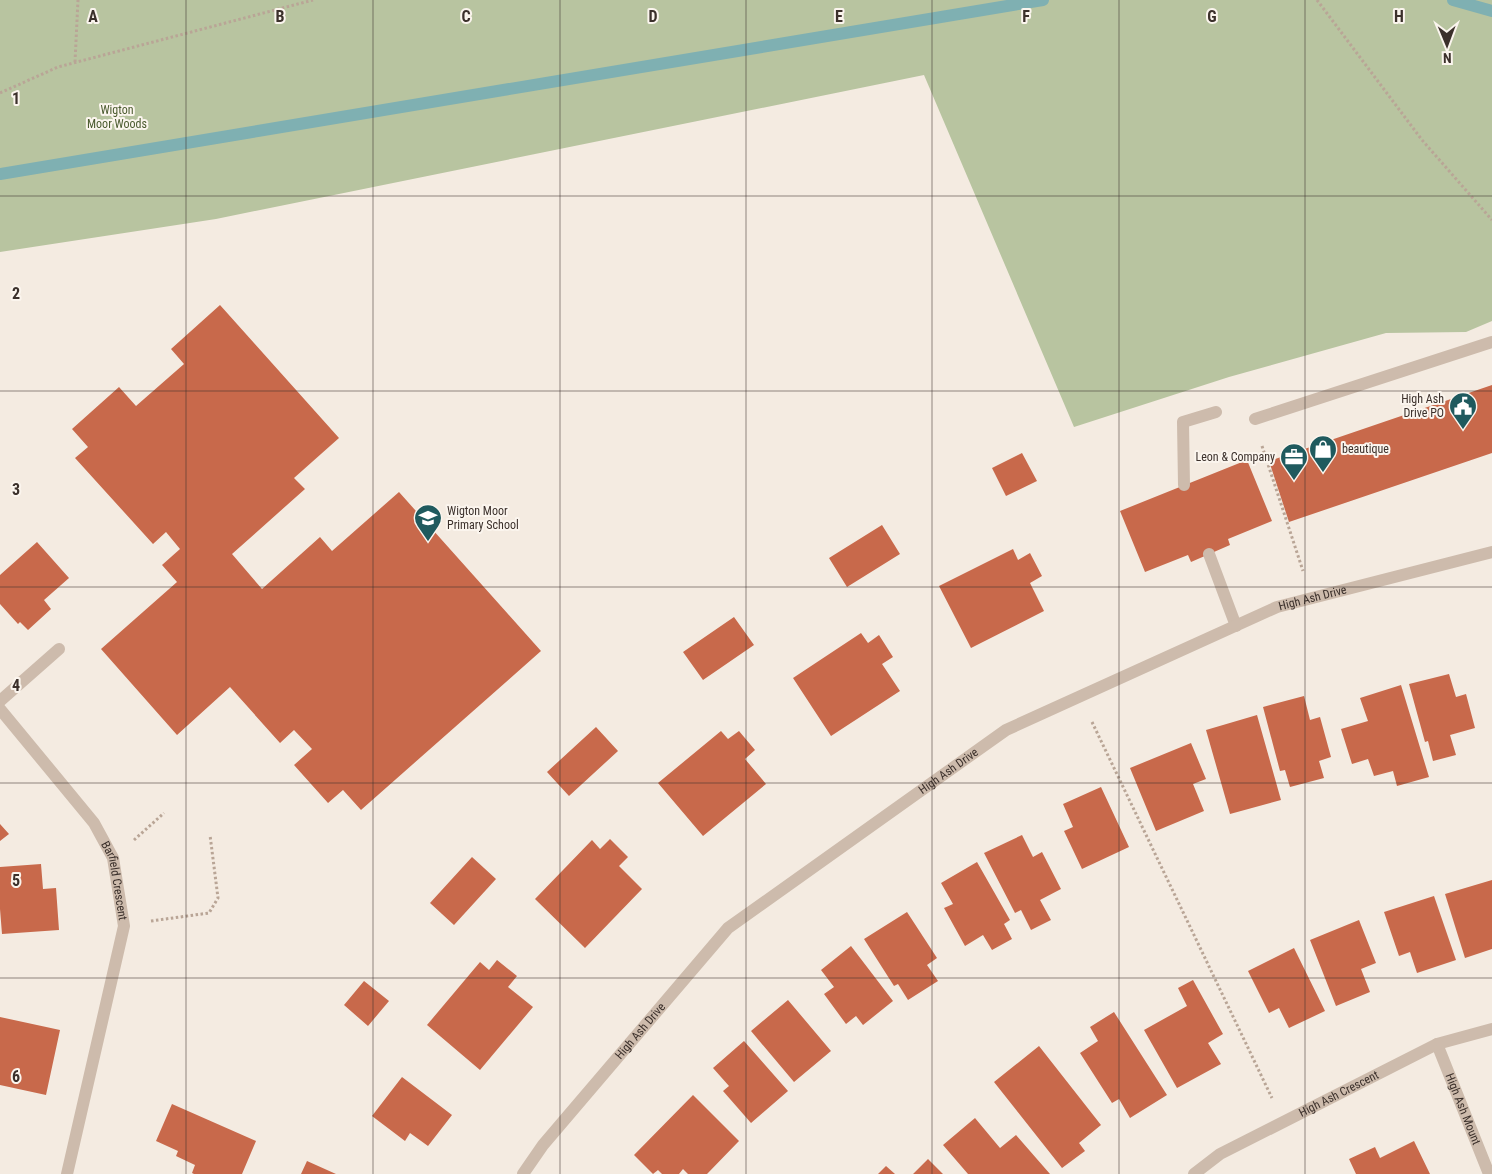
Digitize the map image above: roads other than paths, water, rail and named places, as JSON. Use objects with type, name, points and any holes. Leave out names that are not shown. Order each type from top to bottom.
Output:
[{"type":"street","points":[[1255,419],[1492,342]]},
{"type":"street","points":[[1184,485],[1183,422],[1216,412]]},
{"type":"street","name":"High Ash Drive","points":[[523,1174],[543,1145],[728,928],[1006,730],[1277,607],[1492,552]]},
{"type":"street","points":[[1209,554],[1236,626]]},
{"type":"street","points":[[0,701],[60,649]]},
{"type":"street","name":"Barfield Crescent","points":[[0,709],[94,822],[113,858],[124,926],[67,1174]]},
{"type":"street","name":"High Ash Crescent","points":[[1194,1174],[1220,1154],[1437,1044],[1492,1029]]},
{"type":"street","name":"High Ash Mount","points":[[1437,1044],[1489,1174]]},
{"type":"waterway","points":[[0,174],[1043,0]]},
{"type":"waterway","points":[[1453,0],[1492,11]]},
{"type":"place","name":"High Ash Drive PO","points":[[1463,430]]},
{"type":"place","name":"beautique","points":[[1323,473]]},
{"type":"place","name":"Leon & Company","points":[[1294,481]]},
{"type":"place","name":"Wigton Moor Primary School","points":[[428,542]]},
{"type":"park label","name":"Wigton Moor Woods","points":[[117,117]]}]
